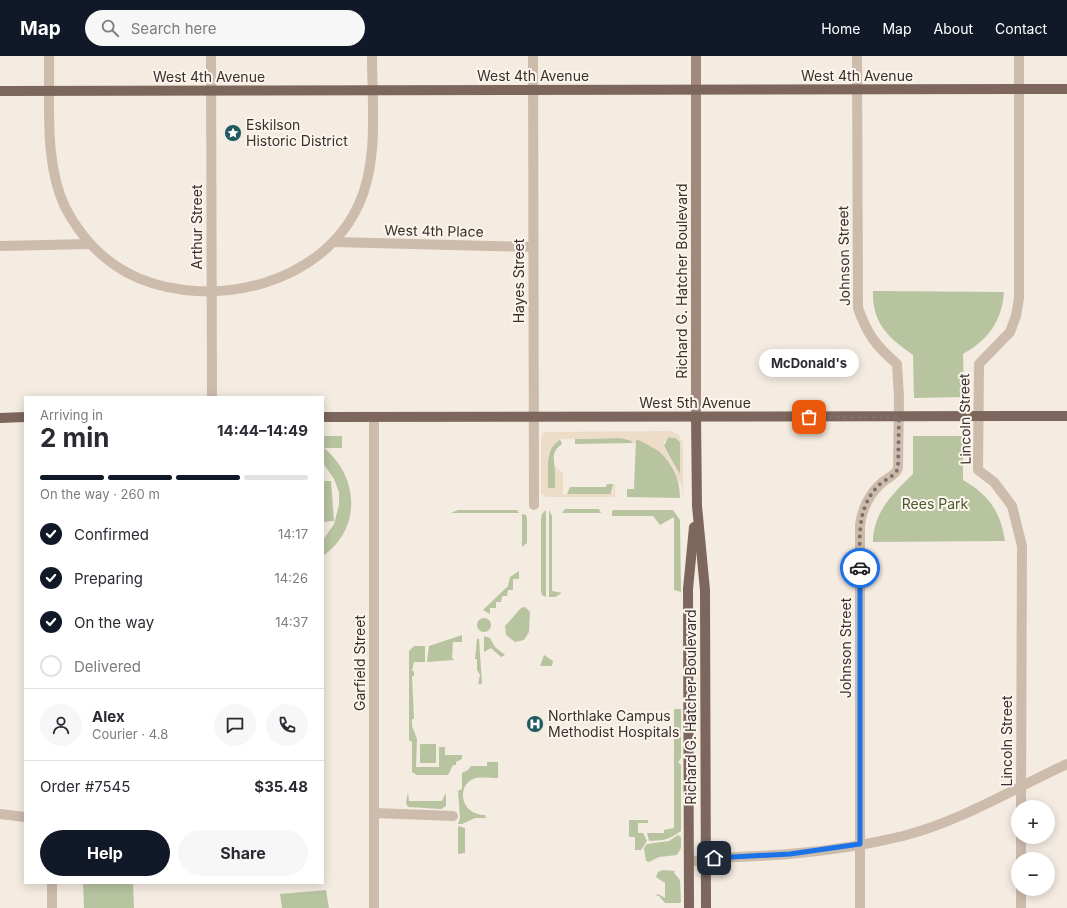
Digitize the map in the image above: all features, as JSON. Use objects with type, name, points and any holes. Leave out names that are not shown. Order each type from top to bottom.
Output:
[{"type":"main road","name":"West 4th Avenue","points":[[0,91],[1067,89]]},
{"type":"main road","name":"West 5th Avenue","points":[[324,417],[1067,416]]},
{"type":"main road","name":"Richard G. Hatcher Boulevard","points":[[696,417],[697,506],[705,590],[706,908]]},
{"type":"main road","points":[[0,418],[24,418]]},
{"type":"main road","name":"Richard G. Hatcher Boulevard","points":[[689,908],[689,574],[697,506]]},
{"type":"main road","points":[[689,680],[705,680]]},
{"type":"street","points":[[50,56],[51,146],[55,179],[65,206],[90,244],[109,260],[137,277],[174,288],[211,290],[245,288],[277,280],[293,273],[311,261],[334,242],[351,219],[366,186],[372,156],[372,56]]},
{"type":"street","name":"Arthur Street","points":[[210,56],[212,396]]},
{"type":"street","name":"Hayes Street","points":[[533,56],[534,505]]},
{"type":"street","name":"Richard G. Hatcher Boulevard","points":[[696,56],[696,417]]},
{"type":"street","name":"Johnson Street","points":[[857,56],[858,308],[864,324],[875,343],[898,367],[899,417],[898,468],[895,473],[879,485],[869,498],[861,516],[860,526],[860,908]]},
{"type":"street","name":"Lincoln Street","points":[[1018,56],[1019,298],[1016,316],[1010,332],[979,364],[978,470],[994,482],[1012,506],[1022,546],[1021,800]]},
{"type":"street","name":"West 4th Place","points":[[334,242],[533,246]]},
{"type":"street","points":[[0,246],[90,244]]},
{"type":"street","name":"Garfield Street","points":[[374,417],[374,908]]},
{"type":"street","points":[[689,862],[706,859],[790,854],[903,836],[939,825],[977,809],[1067,764]]},
{"type":"street","points":[[374,813],[453,816]]},
{"type":"street","points":[[0,814],[24,818]]},
{"type":"street","points":[[52,884],[52,908]]},
{"type":"street","points":[[1021,896],[1021,908]]},
{"type":"green space","points":[[873,291],[1004,292],[1000,312],[992,329],[972,349],[963,354],[964,397],[914,398],[913,355],[890,336],[879,321],[875,313],[873,303]]},
{"type":"green space","points":[[324,436],[342,436],[342,448],[324,448]]},
{"type":"green space","name":"Rees Park","points":[[913,436],[963,436],[963,480],[980,491],[992,505],[1000,521],[1005,541],[873,542],[876,522],[880,513],[892,496],[913,474]]},
{"type":"green space","points":[[668,437],[676,438],[680,442],[680,475],[664,446]]},
{"type":"green space","points":[[622,438],[633,441],[633,443],[575,444],[575,439]]},
{"type":"green space","points":[[560,439],[562,444],[558,447],[554,455],[555,488],[548,488],[549,454],[551,448]]},
{"type":"green space","points":[[636,439],[654,448],[668,461],[677,478],[680,498],[627,497],[627,489],[634,489]]},
{"type":"green space","points":[[324,448],[336,460],[344,473],[349,488],[351,502],[350,517],[345,531],[336,545],[324,555],[324,539],[334,524],[339,505],[339,492],[334,479],[324,464]]},
{"type":"green space","points":[[324,481],[331,481],[334,521],[324,522]]},
{"type":"green space","points":[[607,484],[613,484],[611,494],[567,494],[570,487],[606,487]]},
{"type":"green space","points":[[565,509],[599,509],[601,513],[562,513]]},
{"type":"green space","points":[[458,510],[517,510],[519,513],[451,513]]},
{"type":"green space","points":[[546,510],[546,597],[542,595],[541,591],[541,519],[542,514]]},
{"type":"green space","points":[[549,510],[552,516],[552,591],[562,593],[555,597],[549,597]]},
{"type":"green space","points":[[673,510],[680,520],[681,592],[674,590],[674,517],[660,525],[653,516],[612,516],[612,511]]},
{"type":"green space","points":[[522,514],[526,515],[527,518],[527,543],[522,547]]},
{"type":"green space","points":[[519,571],[519,579],[513,579],[513,590],[508,590],[507,596],[502,596],[501,602],[496,602],[496,608],[490,608],[490,614],[483,610],[508,586],[510,577]]},
{"type":"green space","points":[[525,607],[530,612],[529,632],[524,640],[515,642],[506,635],[505,626],[521,608]]},
{"type":"green space","points":[[484,618],[489,620],[491,625],[489,630],[484,632],[479,630],[477,625],[479,620]]},
{"type":"green space","points":[[462,635],[462,642],[453,642],[452,658],[454,660],[427,662],[429,646]]},
{"type":"green space","points":[[484,636],[490,638],[495,647],[505,655],[501,657],[491,648],[484,652]]},
{"type":"green space","points":[[477,639],[479,639],[482,684],[478,684],[480,675],[477,670],[477,659],[475,659]]},
{"type":"green space","points":[[414,646],[425,646],[425,662],[414,662],[412,671],[414,671],[414,676],[412,676],[414,719],[412,719],[412,726],[417,739],[416,767],[439,767],[439,747],[445,747],[445,755],[462,755],[462,759],[456,762],[456,765],[453,765],[448,775],[417,775],[412,772],[412,742],[409,740],[409,651]]},
{"type":"green space","points":[[544,655],[553,661],[552,666],[540,666]]},
{"type":"green space","points":[[674,709],[681,709],[681,758],[678,762],[681,765],[681,831],[672,837],[649,841],[647,833],[664,833],[664,830],[674,828]]},
{"type":"green space","points":[[420,744],[436,744],[436,763],[420,763]]},
{"type":"green space","points":[[487,762],[498,762],[498,778],[476,778],[465,786],[463,792],[465,805],[476,814],[485,815],[486,818],[475,818],[462,824],[458,824],[460,818],[458,791],[462,789],[462,773],[468,770],[471,766],[487,766]]},
{"type":"green space","points":[[408,792],[409,801],[442,801],[445,794],[446,806],[441,809],[408,807],[406,803]]},
{"type":"green space","points":[[629,820],[648,820],[648,823],[638,823],[638,833],[643,833],[647,841],[641,850],[635,850],[635,837],[629,837]]},
{"type":"green space","points":[[458,826],[465,828],[465,853],[458,854]]},
{"type":"green space","points":[[678,835],[681,837],[681,848],[677,855],[659,857],[649,862],[646,861],[644,848],[647,844],[669,841]]},
{"type":"green space","points":[[663,870],[675,871],[674,873],[680,880],[680,903],[665,903],[659,896],[656,896],[658,894],[665,898],[665,883],[656,877],[658,872]]},
{"type":"green space","points":[[83,884],[133,884],[134,908],[84,908]]},
{"type":"green space","points":[[326,890],[329,908],[282,908],[280,894]]},
{"type":"shaded area","points":[[670,431],[678,434],[683,443],[683,498],[681,480],[680,484],[672,465],[662,453],[636,439],[636,443],[633,443],[630,440],[618,438],[560,439],[551,448],[548,460],[548,488],[555,488],[555,467],[563,473],[563,494],[613,494],[613,484],[615,484],[615,497],[546,497],[541,493],[541,438],[544,432]],"holes":[[[668,437],[676,438],[680,442],[680,474],[664,448],[664,442]]]},
{"type":"way so far","points":[[809,417],[899,417],[897,471],[879,485],[869,498],[861,516],[860,568]]},
{"type":"place","name":"Eskilson Historic District","points":[[233,133]]},
{"type":"place","name":"McDonald's","points":[[809,417]]},
{"type":"place","name":"Northlake Campus Methodist Hospitals","points":[[535,724]]},
{"type":"route","points":[[714,858],[807,853],[860,844],[860,568]]}]
